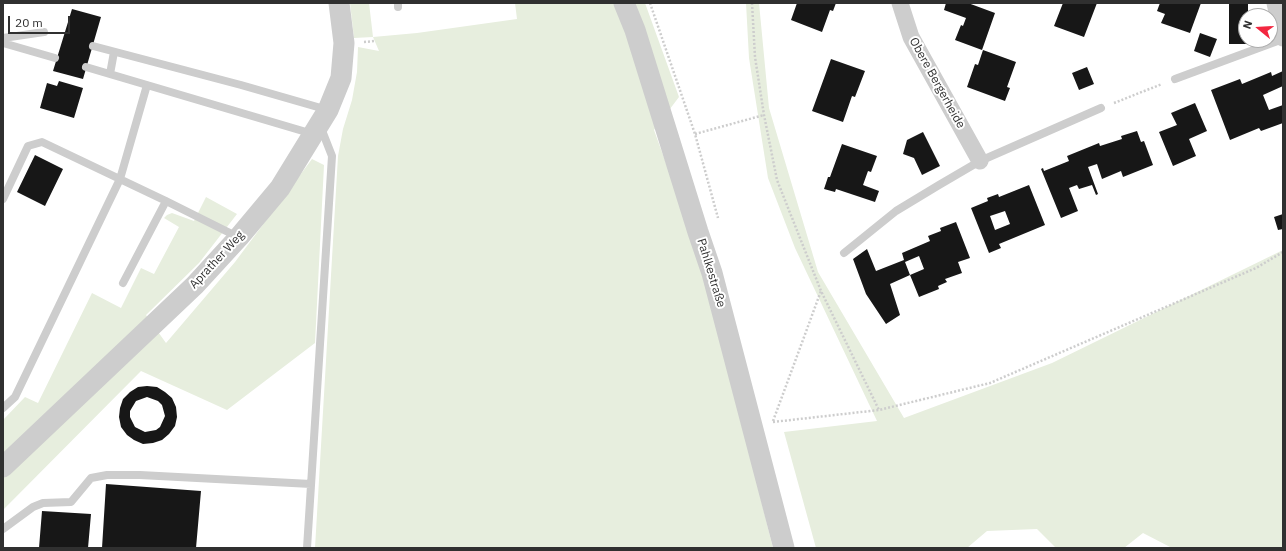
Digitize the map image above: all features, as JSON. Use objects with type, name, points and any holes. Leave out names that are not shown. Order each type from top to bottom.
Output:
[{"type":"street","name":"Aprather Weg","points":[[3,467],[195,285],[239,237],[280,188],[321,123],[341,78],[344,43],[339,3]]},
{"type":"street","name":"Pahlkestraße","points":[[624,3],[635,30],[712,273],[784,548]]},
{"type":"street","name":"Obere Bergerheide","points":[[900,3],[911,38],[980,161]]},
{"type":"street","points":[[1275,3],[1283,38]]},
{"type":"lane","points":[[3,38],[44,32]]},
{"type":"lane","points":[[1175,79],[1283,38]]},
{"type":"lane","points":[[3,44],[55,58]]},
{"type":"lane","points":[[93,46],[241,85],[321,123],[332,156],[307,548]]},
{"type":"lane","points":[[110,74],[114,52]]},
{"type":"lane","points":[[86,67],[147,85],[321,123]]},
{"type":"lane","points":[[3,408],[15,396],[120,178],[147,85]]},
{"type":"lane","points":[[844,253],[896,211],[939,184],[980,161],[1101,108]]},
{"type":"lane","points":[[3,199],[28,146],[42,142],[120,178],[239,237]]},
{"type":"lane","points":[[123,283],[166,201]]},
{"type":"lane","points":[[3,529],[33,507],[43,503],[72,502],[91,478],[107,475],[140,475],[311,484]]},
{"type":"path","points":[[650,3],[695,134],[764,115]]},
{"type":"path","points":[[752,3],[755,56],[764,115],[777,180],[821,290],[879,410]]},
{"type":"path","points":[[1101,108],[1175,79]]},
{"type":"path","points":[[821,290],[773,422],[879,410],[990,383],[1256,268],[1283,252]]},
{"type":"green space","points":[[350,3],[369,3],[373,37],[354,38]]},
{"type":"green space","points":[[515,3],[645,3],[679,97],[654,130],[701,260],[773,548],[315,548],[338,156],[343,129],[352,100],[357,72],[358,47],[379,51],[373,37],[417,33],[517,19]]},
{"type":"green space","points":[[746,3],[759,3],[769,108],[818,272],[904,418],[1052,363],[1283,250],[1283,548],[1172,548],[1143,533],[1124,548],[1056,548],[1037,529],[987,531],[967,548],[816,548],[784,432],[877,421],[795,248],[768,178],[749,58]]},
{"type":"green space","points":[[312,159],[324,165],[315,343],[227,410],[141,371],[3,510],[3,420],[25,397],[38,403],[92,293],[121,308],[141,268],[154,274],[179,227],[164,218],[167,215],[172,213],[194,221],[206,197],[237,214],[199,263],[146,315],[166,343],[235,262]]},
{"type":"building","points":[[797,3],[836,3],[833,11],[830,10],[822,32],[791,20]]},
{"type":"building","points":[[946,3],[968,3],[995,13],[982,50],[955,40],[961,25],[963,26],[966,18],[944,10]]},
{"type":"building","points":[[1063,3],[1097,3],[1084,37],[1054,26]]},
{"type":"building","points":[[1160,3],[1201,3],[1190,33],[1161,23],[1165,14],[1157,11]]},
{"type":"building","points":[[1229,3],[1248,3],[1248,8],[1238,8],[1238,44],[1229,44]]},
{"type":"building","points":[[72,9],[101,17],[83,79],[53,71]]},
{"type":"building","points":[[1200,33],[1217,39],[1210,57],[1194,51]]},
{"type":"building","points":[[983,50],[1016,62],[1007,87],[1010,88],[1005,101],[967,87],[975,64],[978,65]]},
{"type":"building","points":[[831,59],[865,71],[855,97],[852,96],[843,122],[812,111]]},
{"type":"building","points":[[1087,67],[1094,84],[1079,90],[1072,73]]},
{"type":"building","points":[[1283,71],[1283,86],[1263,95],[1269,110],[1283,105],[1283,123],[1261,131],[1259,128],[1230,140],[1211,90],[1240,79],[1242,84],[1271,72],[1272,76]]},
{"type":"building","points":[[59,81],[83,88],[74,118],[40,108],[47,83],[57,86]]},
{"type":"building","points":[[1195,103],[1207,131],[1189,139],[1196,156],[1173,166],[1159,132],[1177,125],[1171,113]]},
{"type":"building","points":[[1137,131],[1141,142],[1144,141],[1153,165],[1123,177],[1121,171],[1102,179],[1097,164],[1088,167],[1098,194],[1096,195],[1092,185],[1079,189],[1077,185],[1069,188],[1078,211],[1061,218],[1041,169],[1043,168],[1044,171],[1069,161],[1067,156],[1099,143],[1100,146],[1122,139],[1121,136]]},
{"type":"building","points":[[923,132],[940,166],[922,175],[914,158],[903,154],[907,140]]},
{"type":"building","points":[[842,144],[877,156],[871,172],[868,171],[863,185],[879,191],[875,202],[836,189],[835,192],[824,189]]},
{"type":"building","points":[[35,155],[63,169],[45,206],[17,192]]},
{"type":"building","points":[[1029,185],[1045,225],[999,244],[1001,248],[989,253],[971,208],[988,201],[987,198],[998,194],[999,197]],"holes":[[[1005,211],[1010,224],[995,230],[990,216]]]},
{"type":"building","points":[[1283,214],[1283,229],[1278,230],[1274,217]]},
{"type":"building","points":[[956,222],[970,258],[958,262],[962,273],[945,279],[947,282],[938,286],[939,289],[919,297],[910,275],[890,284],[900,315],[886,324],[866,294],[853,259],[867,249],[876,271],[904,260],[902,253],[930,241],[928,236],[941,231],[940,228]],"holes":[[[919,256],[924,269],[910,275],[905,262]]]},
{"type":"building","points":[[138,387],[157,387],[172,398],[176,407],[177,417],[175,426],[162,440],[143,444],[127,435],[121,427],[119,417],[123,399]],"holes":[[[147,397],[158,401],[162,405],[165,416],[160,427],[156,430],[145,432],[135,427],[130,417],[130,411],[136,401]]]},
{"type":"building","points":[[106,484],[201,491],[196,548],[102,548]]},
{"type":"building","points":[[42,511],[91,514],[88,548],[39,548]]}]
